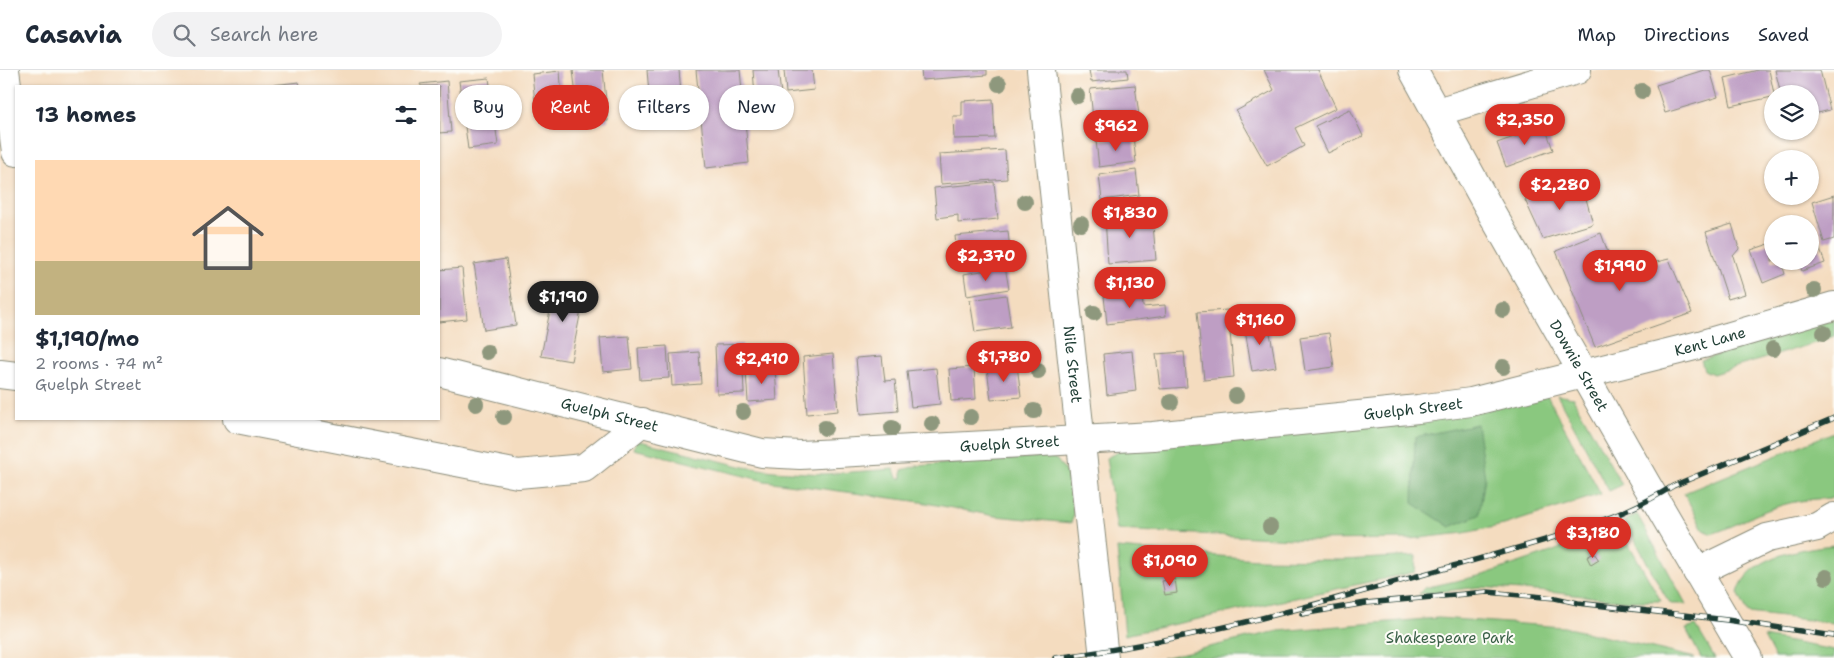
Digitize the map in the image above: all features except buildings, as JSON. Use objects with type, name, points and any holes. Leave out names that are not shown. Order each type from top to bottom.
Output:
[{"type":"street","points":[[5,70],[15,145]]},
{"type":"street","name":"Nile Street","points":[[1042,70],[1104,658]]},
{"type":"street","name":"Downie Street","points":[[1413,70],[1490,210],[1697,572],[1728,620],[1748,658]]},
{"type":"street","points":[[1437,112],[1577,70]]},
{"type":"street","name":"Kent Lane","points":[[1585,375],[1703,344],[1834,306]]},
{"type":"street","name":"Guelph Street","points":[[440,372],[762,453],[800,455],[1153,436],[1418,409],[1471,402],[1585,375]]},
{"type":"street","points":[[0,374],[15,376]]},
{"type":"street","points":[[242,420],[518,474],[584,468],[642,422]]},
{"type":"street","points":[[1697,572],[1767,538],[1817,527],[1834,517]]},
{"type":"green space","points":[[1834,319],[1834,336],[1713,374],[1704,370],[1701,360]]},
{"type":"green space","points":[[1545,392],[1601,494],[1504,525],[1464,533],[1410,539],[1314,540],[1117,530],[1106,458],[1122,450]]},
{"type":"green space","points":[[1557,395],[1573,398],[1622,485],[1609,491]]},
{"type":"green space","points":[[1477,424],[1485,478],[1479,515],[1450,527],[1413,503],[1415,437]]},
{"type":"green space","points":[[1834,432],[1834,498],[1807,500],[1783,505],[1711,534],[1703,529],[1684,493]]},
{"type":"green space","points":[[636,440],[744,467],[823,474],[894,469],[897,478],[902,478],[902,470],[916,466],[1049,456],[1057,460],[1067,474],[1074,515],[1071,523],[995,516],[921,502],[765,481],[634,449]]},
{"type":"green space","points":[[1637,514],[1686,604],[1671,604],[1664,594],[1625,521]]},
{"type":"green space","points":[[1618,525],[1661,601],[1626,601],[1549,592],[1480,587],[1419,594],[1424,588],[1483,575],[1551,552]]},
{"type":"green space","points":[[1834,545],[1834,623],[1748,613],[1738,593],[1743,580],[1752,570],[1778,556]]},
{"type":"green space","points":[[1117,548],[1257,559],[1343,560],[1416,556],[1415,572],[1125,635]]},
{"type":"green space","name":"Shakespeare Park","points":[[1438,618],[1564,627],[1695,658],[1162,658],[1278,631]]},
{"type":"green space","points":[[1696,626],[1715,658],[1701,658],[1686,629]]},
{"type":"green space","points":[[1764,637],[1834,650],[1834,658],[1775,658]]},
{"type":"railway","points":[[1055,658],[1156,642],[1256,620],[1566,534],[1622,513],[1673,486],[1834,418]]},
{"type":"railway","points":[[1302,614],[1366,603],[1487,592],[1555,598],[1578,603],[1727,620],[1834,636]]}]
